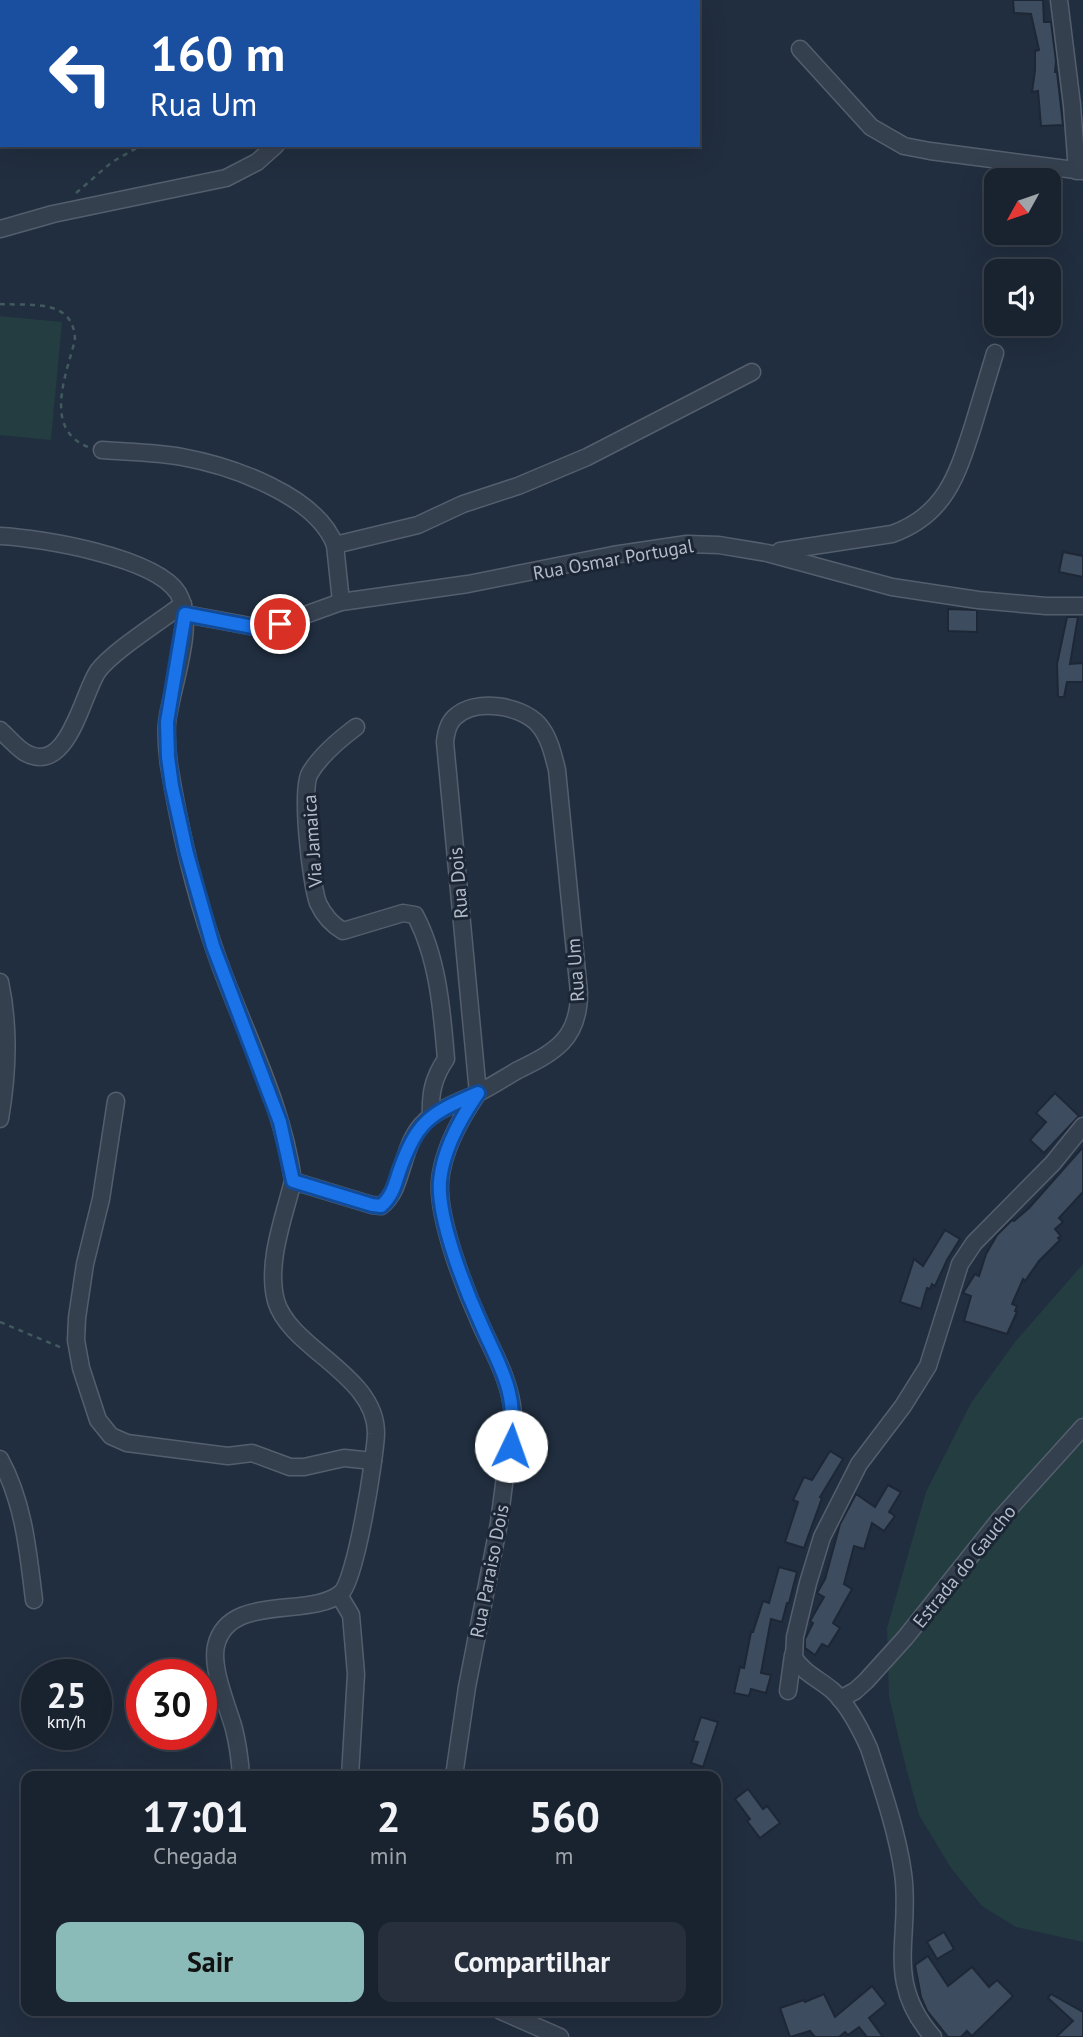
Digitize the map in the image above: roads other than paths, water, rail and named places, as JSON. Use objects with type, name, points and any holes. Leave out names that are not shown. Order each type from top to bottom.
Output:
[{"type":"street","points":[[800,49],[864,120],[880,134],[897,142],[930,151],[1080,171],[1059,0]]},
{"type":"street","points":[[0,229],[53,214],[226,178],[257,162],[274,147]]},
{"type":"street","points":[[767,553],[877,538],[905,529],[929,513],[947,492],[961,462],[995,353]]},
{"type":"street","points":[[335,545],[418,525],[463,504],[518,486],[587,457],[752,372]]},
{"type":"street","points":[[102,450],[182,457],[207,462],[266,485],[308,509],[325,526],[335,545],[341,602]]},
{"type":"street","points":[[0,536],[24,537],[76,548],[145,569],[167,581],[184,609],[183,639],[166,738],[179,819],[213,946],[280,1122],[293,1181],[274,1265],[276,1302],[295,1331],[345,1376],[369,1408],[376,1432],[351,1577],[344,1590],[323,1603],[258,1611],[232,1623],[219,1637],[215,1658],[235,1731],[240,1771]]},
{"type":"street","name":"Rua Osmar Portugal","points":[[184,609],[261,628],[341,602],[468,584],[677,544],[703,544],[767,553],[892,587],[990,601],[1083,606]]},
{"type":"street","points":[[0,730],[28,754],[43,756],[58,749],[72,731],[97,672],[105,663],[184,609]]},
{"type":"street","name":"Rua Um","points":[[293,1181],[381,1206],[390,1196],[414,1135],[431,1116],[556,1049],[572,1030],[579,1005],[562,813],[554,758],[543,731],[532,719],[512,709],[494,706]]},
{"type":"street","name":"Rua Dois","points":[[478,1093],[444,742],[457,715],[467,710],[494,706]]},
{"type":"street","name":"Via Jamaica","points":[[356,727],[342,738],[308,775],[306,807],[313,885],[319,905],[329,923],[343,931],[403,913],[415,915],[424,932],[435,972],[446,1059],[430,1094],[431,1116]]},
{"type":"street","points":[[0,982],[9,1048],[0,1119]]},
{"type":"street","name":"Rua Paraiso Dois","points":[[455,1771],[467,1687],[499,1523],[513,1415],[502,1368],[473,1307],[460,1269],[445,1222],[440,1189],[448,1148],[465,1112],[478,1093]]},
{"type":"street","points":[[116,1101],[101,1199],[80,1292],[76,1330],[78,1354],[98,1420],[111,1436],[121,1442],[228,1456],[252,1453],[290,1467],[304,1467],[344,1458],[373,1461]]},
{"type":"street","points":[[788,1691],[808,1583],[822,1537],[859,1464],[903,1406],[928,1366],[960,1264],[974,1243],[1053,1163],[1083,1126]]},
{"type":"street","name":"Estrada do Gaucho","points":[[840,1699],[866,1681],[905,1638],[1000,1519],[1083,1427]]},
{"type":"street","points":[[0,1459],[21,1509],[34,1600]]},
{"type":"street","points":[[339,1595],[351,1615],[356,1674],[350,1771]]},
{"type":"street","points":[[793,1655],[803,1670],[840,1699],[861,1730],[882,1788],[904,1875],[902,1958],[905,1988],[914,2012],[933,2037]]},
{"type":"street","points":[[512,2016],[560,2037]]}]
